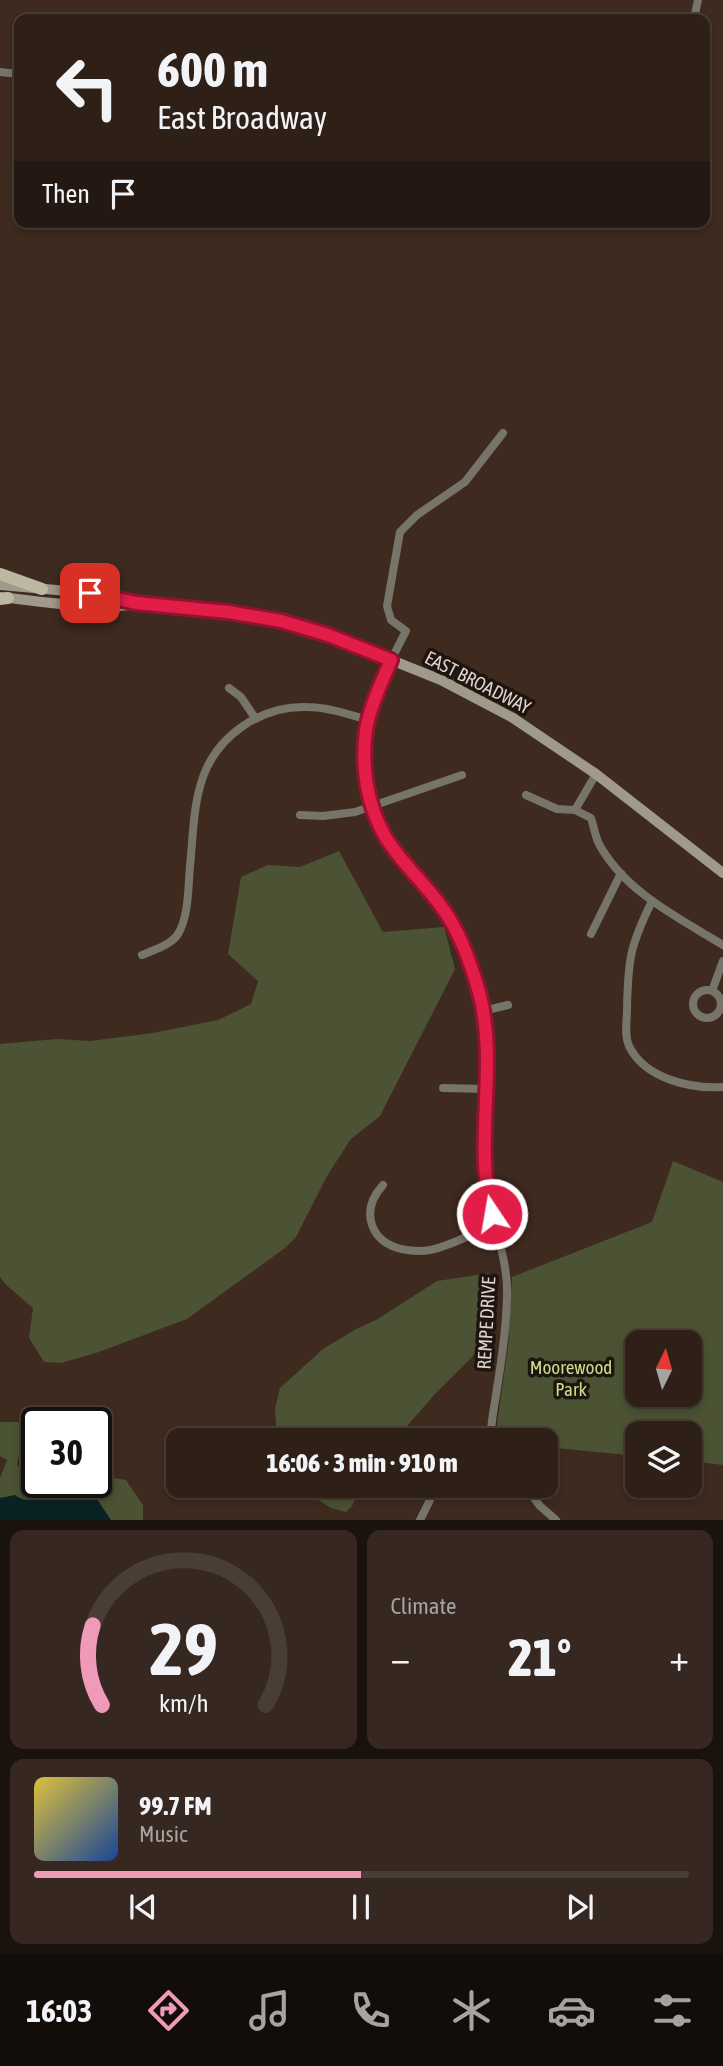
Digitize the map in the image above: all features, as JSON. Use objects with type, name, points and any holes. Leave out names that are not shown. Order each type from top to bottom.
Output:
[{"type":"main road","points":[[0,575],[42,589]]},
{"type":"main road","name":"EAST BROADWAY","points":[[0,584],[90,593],[136,603],[228,612],[281,621],[328,635],[438,678],[497,709],[596,774],[723,873]]},
{"type":"main road","name":"EAST BROADWAY","points":[[3,598],[87,605],[129,606],[136,603]]},
{"type":"street","name":"REMPE DRIVE","points":[[492,1428],[507,1300],[503,1256],[487,1196],[483,1166],[487,1037],[483,1011],[468,960],[446,912],[386,838],[372,807],[364,765],[368,720],[391,660],[406,631],[391,620],[387,606],[400,532],[417,515],[465,482],[503,433]]},
{"type":"street","points":[[229,688],[241,697],[255,718]]},
{"type":"street","points":[[142,955],[173,940],[181,927],[186,907],[197,802],[203,776],[223,743],[255,718],[279,709],[305,706],[368,720]]},
{"type":"street","points":[[575,810],[596,774]]},
{"type":"street","points":[[300,815],[339,816],[462,775]]},
{"type":"street","points":[[526,794],[591,818],[598,842],[621,873],[652,901],[723,945]]},
{"type":"street","points":[[591,934],[621,873]]},
{"type":"street","points":[[652,901],[629,958],[626,1034],[629,1046],[642,1061],[677,1083],[692,1087],[723,1087]]},
{"type":"street","points":[[712,990],[723,961]]},
{"type":"street","points":[[483,1011],[508,1005]]},
{"type":"street","points":[[443,1088],[487,1089]]},
{"type":"street","points":[[383,1185],[371,1205],[372,1224],[380,1237],[396,1247],[431,1250],[495,1226]]},
{"type":"street","points":[[420,1520],[431,1498]]},
{"type":"street","points":[[534,1498],[556,1520]]},
{"type":"green space","points":[[339,851],[383,932],[444,927],[455,969],[380,1116],[350,1140],[327,1176],[296,1237],[285,1248],[187,1319],[96,1353],[61,1363],[44,1362],[29,1338],[33,1308],[0,1277],[0,1044],[57,1039],[90,1041],[153,1033],[218,1020],[251,1004],[258,981],[228,954],[241,877],[268,865],[300,867]]},
{"type":"green space","name":"Moorewood Park","points":[[673,1161],[723,1182],[723,1465],[702,1462],[702,1421],[625,1421],[625,1455],[558,1448],[558,1428],[497,1428],[508,1346],[512,1277],[652,1222]]},
{"type":"green space","points":[[490,1273],[487,1327],[481,1348],[405,1428],[276,1428],[275,1409],[280,1388],[323,1349],[376,1320],[437,1281]]},
{"type":"green space","points":[[0,1422],[21,1423],[21,1452],[17,1464],[21,1470],[21,1498],[112,1498],[112,1478],[126,1480],[143,1505],[143,1520],[0,1520],[0,1478],[7,1460],[0,1456]]},
{"type":"green space","points":[[315,1498],[356,1498],[346,1512],[331,1508]]},
{"type":"water","points":[[15,1495],[30,1500],[97,1499],[111,1520],[0,1520],[0,1498]]},
{"type":"route","points":[[90,593],[136,603],[228,612],[281,621],[328,635],[391,660],[366,729],[366,783],[369,799],[386,838],[446,912],[464,949],[479,992],[485,1021],[488,1063],[483,1166],[492,1214]]}]
